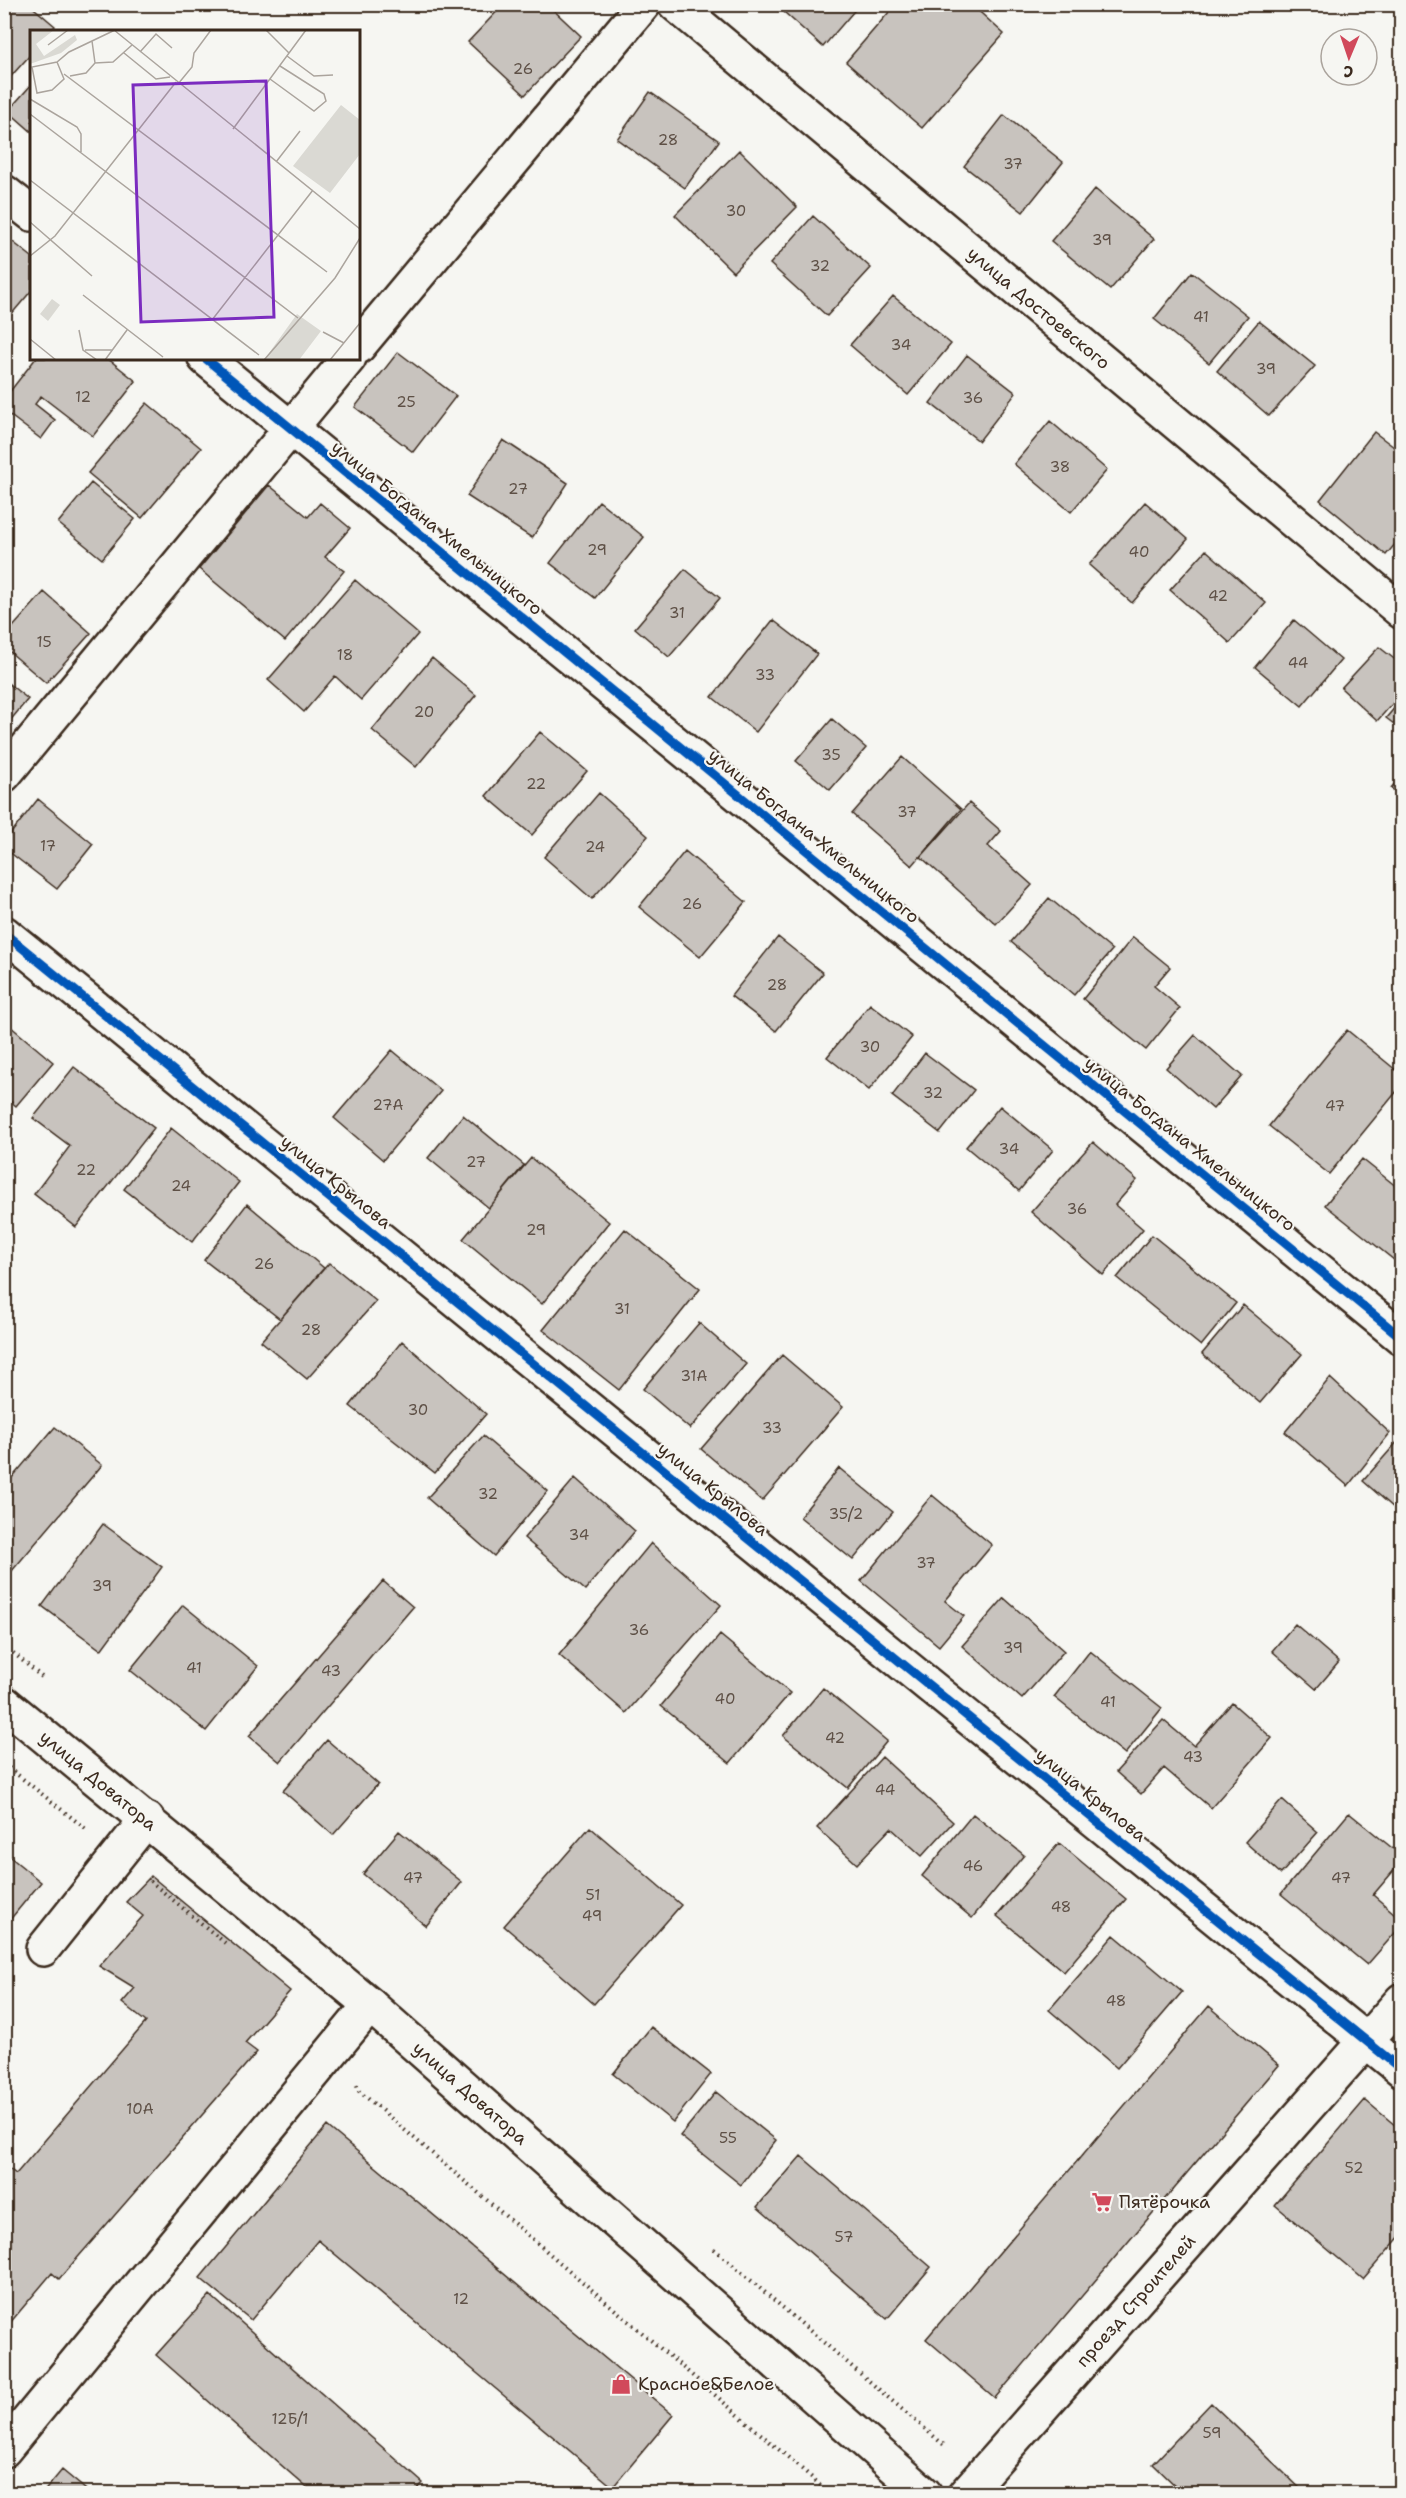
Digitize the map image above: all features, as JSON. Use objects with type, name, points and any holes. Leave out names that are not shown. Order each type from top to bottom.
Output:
[{"type":"street","points":[[360,345],[644,4]]},
{"type":"street","name":"улица Достоевского","points":[[675,4],[1401,612]]},
{"type":"street","points":[[4,192],[30,212]]},
{"type":"street","name":"улица Богдана Хмельницкого","points":[[207,360],[1401,1338]]},
{"type":"street","points":[[4,775],[347,360]]},
{"type":"street","name":"улица Крылова","points":[[4,933],[1401,2070]]},
{"type":"street","name":"улица Доватора","points":[[4,1703],[370,2005],[925,2493]]},
{"type":"street","points":[[43,1949],[147,1819]]},
{"type":"street","name":"проезд Строителей","points":[[966,2493],[1401,2000]]},
{"type":"street","points":[[4,2450],[370,2005]]},
{"type":"path","points":[[4,1764],[226,1943]]},
{"type":"path","points":[[343,2039],[359,2091],[831,2493]]},
{"type":"building","points":[[9,4],[29,4],[55,26],[52,30],[30,30],[30,55],[4,84],[4,10]]},
{"type":"building","points":[[504,4],[547,4],[581,36],[525,95],[468,42]]},
{"type":"building","points":[[775,4],[860,4],[823,47]]},
{"type":"building","points":[[896,4],[971,4],[1004,34],[922,128],[846,62]]},
{"type":"building","points":[[30,86],[30,130],[8,111]]},
{"type":"building","points":[[650,92],[719,141],[685,188],[617,139]]},
{"type":"building","points":[[1004,115],[1063,162],[1023,212],[964,166]]},
{"type":"building","points":[[739,150],[797,207],[733,272],[675,215]]},
{"type":"building","points":[[1095,189],[1154,239],[1110,290],[1051,241]]},
{"type":"building","points":[[813,216],[871,268],[827,316],[770,264]]},
{"type":"building","points":[[4,235],[30,255],[30,292],[4,323]]},
{"type":"building","points":[[1192,272],[1248,316],[1209,363],[1154,319]]},
{"type":"building","points":[[893,296],[951,344],[908,395],[850,345]]},
{"type":"building","points":[[1259,321],[1315,366],[1269,416],[1217,371]]},
{"type":"building","points":[[398,352],[456,396],[413,452],[355,407]]},
{"type":"building","points":[[967,355],[1016,393],[979,441],[930,403]]},
{"type":"building","points":[[34,360],[110,360],[136,381],[93,436],[41,396],[35,404],[55,420],[41,439],[4,411],[4,399]]},
{"type":"building","points":[[147,403],[201,448],[142,518],[88,473]]},
{"type":"building","points":[[1050,421],[1107,470],[1071,512],[1014,464]]},
{"type":"building","points":[[1374,432],[1402,453],[1402,536],[1386,555],[1320,500]]},
{"type":"building","points":[[503,440],[568,483],[532,538],[467,496]]},
{"type":"building","points":[[91,483],[135,519],[102,559],[58,523]]},
{"type":"building","points":[[269,485],[308,517],[320,503],[350,528],[325,557],[344,571],[285,641],[199,569]]},
{"type":"building","points":[[599,501],[644,537],[595,598],[550,563]]},
{"type":"building","points":[[1145,502],[1188,539],[1132,603],[1089,565]]},
{"type":"building","points":[[1206,550],[1266,603],[1230,643],[1170,590]]},
{"type":"building","points":[[685,569],[720,598],[669,657],[635,628]]},
{"type":"building","points":[[355,580],[418,634],[361,700],[335,676],[304,712],[268,680]]},
{"type":"building","points":[[44,592],[91,633],[46,683],[4,647],[4,637]]},
{"type":"building","points":[[773,620],[817,654],[756,732],[712,697]]},
{"type":"building","points":[[1294,620],[1341,660],[1302,706],[1255,667]]},
{"type":"building","points":[[1379,647],[1402,665],[1402,693],[1377,721],[1341,688]]},
{"type":"building","points":[[432,658],[476,695],[416,767],[372,730]]},
{"type":"building","points":[[4,680],[28,699],[4,728]]},
{"type":"building","points":[[1402,699],[1402,730],[1386,718]]},
{"type":"building","points":[[832,719],[866,748],[830,790],[796,761]]},
{"type":"building","points":[[540,732],[587,771],[532,835],[486,796]]},
{"type":"building","points":[[902,757],[961,809],[912,866],[852,814]]},
{"type":"building","points":[[1402,775],[1402,797],[1391,788]]},
{"type":"building","points":[[599,793],[648,836],[592,899],[544,857]]},
{"type":"building","points":[[38,799],[93,844],[57,889],[4,848],[4,842]]},
{"type":"building","points":[[969,803],[1001,831],[988,846],[1032,885],[996,924],[921,857]]},
{"type":"building","points":[[685,851],[746,902],[700,957],[639,907]]},
{"type":"building","points":[[1049,898],[1112,950],[1074,995],[1011,942]]},
{"type":"building","points":[[778,937],[823,973],[776,1031],[731,996]]},
{"type":"building","points":[[1133,937],[1170,967],[1154,986],[1180,1008],[1146,1050],[1083,999]]},
{"type":"building","points":[[870,1004],[912,1037],[869,1090],[827,1057]]},
{"type":"building","points":[[4,1021],[53,1062],[16,1106],[4,1096]]},
{"type":"building","points":[[1347,1030],[1402,1075],[1402,1085],[1329,1174],[1269,1126]]},
{"type":"building","points":[[1195,1035],[1242,1076],[1213,1109],[1166,1068]]},
{"type":"building","points":[[392,1050],[441,1091],[383,1160],[334,1118]]},
{"type":"building","points":[[925,1053],[974,1090],[940,1133],[892,1096]]},
{"type":"building","points":[[74,1067],[154,1128],[76,1227],[34,1194],[70,1146],[33,1118]]},
{"type":"building","points":[[1000,1106],[1053,1150],[1019,1191],[966,1147]]},
{"type":"building","points":[[463,1115],[524,1165],[489,1208],[428,1158]]},
{"type":"building","points":[[171,1128],[239,1182],[192,1242],[124,1189]]},
{"type":"building","points":[[1093,1142],[1137,1180],[1115,1205],[1143,1229],[1103,1275],[1031,1212]]},
{"type":"building","points":[[531,1158],[609,1222],[542,1304],[463,1239]]},
{"type":"building","points":[[1362,1159],[1402,1191],[1402,1261],[1399,1264],[1325,1205]]},
{"type":"building","points":[[247,1204],[324,1268],[280,1319],[204,1260]]},
{"type":"building","points":[[625,1229],[700,1289],[619,1390],[543,1330]]},
{"type":"building","points":[[1152,1235],[1236,1303],[1201,1346],[1117,1278]]},
{"type":"building","points":[[329,1263],[376,1301],[307,1379],[261,1341]]},
{"type":"building","points":[[1243,1305],[1302,1354],[1260,1403],[1202,1354]]},
{"type":"building","points":[[699,1323],[746,1364],[690,1429],[643,1389]]},
{"type":"building","points":[[402,1341],[486,1414],[435,1473],[350,1406]]},
{"type":"building","points":[[782,1355],[843,1407],[762,1501],[701,1449]]},
{"type":"building","points":[[1330,1378],[1390,1433],[1348,1486],[1285,1432]]},
{"type":"building","points":[[55,1427],[102,1465],[11,1572],[4,1566],[4,1487]]},
{"type":"building","points":[[483,1436],[548,1491],[494,1556],[427,1498]]},
{"type":"building","points":[[1398,1441],[1402,1444],[1402,1515],[1363,1481]]},
{"type":"building","points":[[839,1468],[893,1512],[853,1560],[800,1517]]},
{"type":"building","points":[[575,1478],[635,1531],[585,1590],[524,1538]]},
{"type":"building","points":[[932,1495],[992,1545],[945,1601],[964,1616],[939,1646],[861,1581]]},
{"type":"building","points":[[103,1524],[162,1567],[101,1650],[42,1606]]},
{"type":"building","points":[[651,1543],[721,1605],[626,1713],[559,1655]]},
{"type":"building","points":[[383,1581],[413,1607],[280,1762],[249,1736]]},
{"type":"building","points":[[1004,1598],[1064,1651],[1022,1699],[962,1646]]},
{"type":"building","points":[[183,1605],[258,1666],[206,1731],[130,1670]]},
{"type":"building","points":[[1295,1624],[1339,1662],[1316,1689],[1272,1651]]},
{"type":"building","points":[[720,1635],[790,1693],[730,1763],[661,1706]]},
{"type":"building","points":[[1090,1651],[1162,1708],[1125,1754],[1054,1697]]},
{"type":"building","points":[[823,1688],[887,1741],[848,1788],[783,1736]]},
{"type":"building","points":[[1232,1703],[1272,1738],[1211,1808],[1164,1768],[1141,1794],[1116,1772],[1163,1720],[1194,1746]]},
{"type":"building","points":[[327,1740],[378,1784],[333,1835],[283,1791]]},
{"type":"building","points":[[882,1757],[953,1822],[922,1856],[891,1828],[857,1864],[817,1828]]},
{"type":"building","points":[[1282,1800],[1318,1832],[1281,1874],[1245,1842]]},
{"type":"building","points":[[1349,1813],[1402,1856],[1402,1861],[1373,1895],[1402,1920],[1402,1925],[1367,1965],[1281,1894]]},
{"type":"building","points":[[973,1814],[1024,1855],[972,1918],[922,1876]]},
{"type":"building","points":[[590,1827],[681,1905],[594,2004],[504,1926]]},
{"type":"building","points":[[399,1831],[462,1882],[426,1926],[363,1874]]},
{"type":"building","points":[[1059,1843],[1126,1899],[1064,1972],[997,1916]]},
{"type":"building","points":[[4,1852],[41,1882],[4,1927]]},
{"type":"building","points":[[151,1876],[290,1991],[245,2043],[257,2052],[59,2279],[52,2273],[4,2330],[4,2165],[16,2174],[146,2022],[122,2003],[135,1988],[99,1966],[143,1916],[126,1902]]},
{"type":"building","points":[[1114,1935],[1182,1992],[1117,2068],[1049,2010]]},
{"type":"building","name":"Пятёрочка","points":[[1209,2006],[1279,2065],[995,2398],[926,2339]]},
{"type":"building","points":[[651,2027],[711,2074],[673,2122],[613,2074]]},
{"type":"building","points":[[716,2092],[776,2140],[741,2185],[680,2136]]},
{"type":"building","points":[[1365,2100],[1402,2131],[1402,2234],[1363,2279],[1275,2205]]},
{"type":"building","points":[[327,2126],[673,2415],[613,2487],[318,2240],[251,2320],[200,2278]]},
{"type":"building","points":[[801,2156],[931,2267],[887,2319],[757,2207]]},
{"type":"building","points":[[210,2295],[423,2483],[413,2494],[314,2494],[156,2355]]},
{"type":"building","points":[[1211,2403],[1306,2494],[1184,2494],[1153,2464]]},
{"type":"building","points":[[62,2470],[91,2494],[42,2494]]},
{"type":"cycle path","points":[[207,360],[1402,1338]]},
{"type":"cycle path","points":[[4,933],[1402,2070]]},
{"type":"place","name":"Пятёрочка","points":[[1102,2202]]},
{"type":"place","name":"Красное&Белое","points":[[621,2384]]}]
